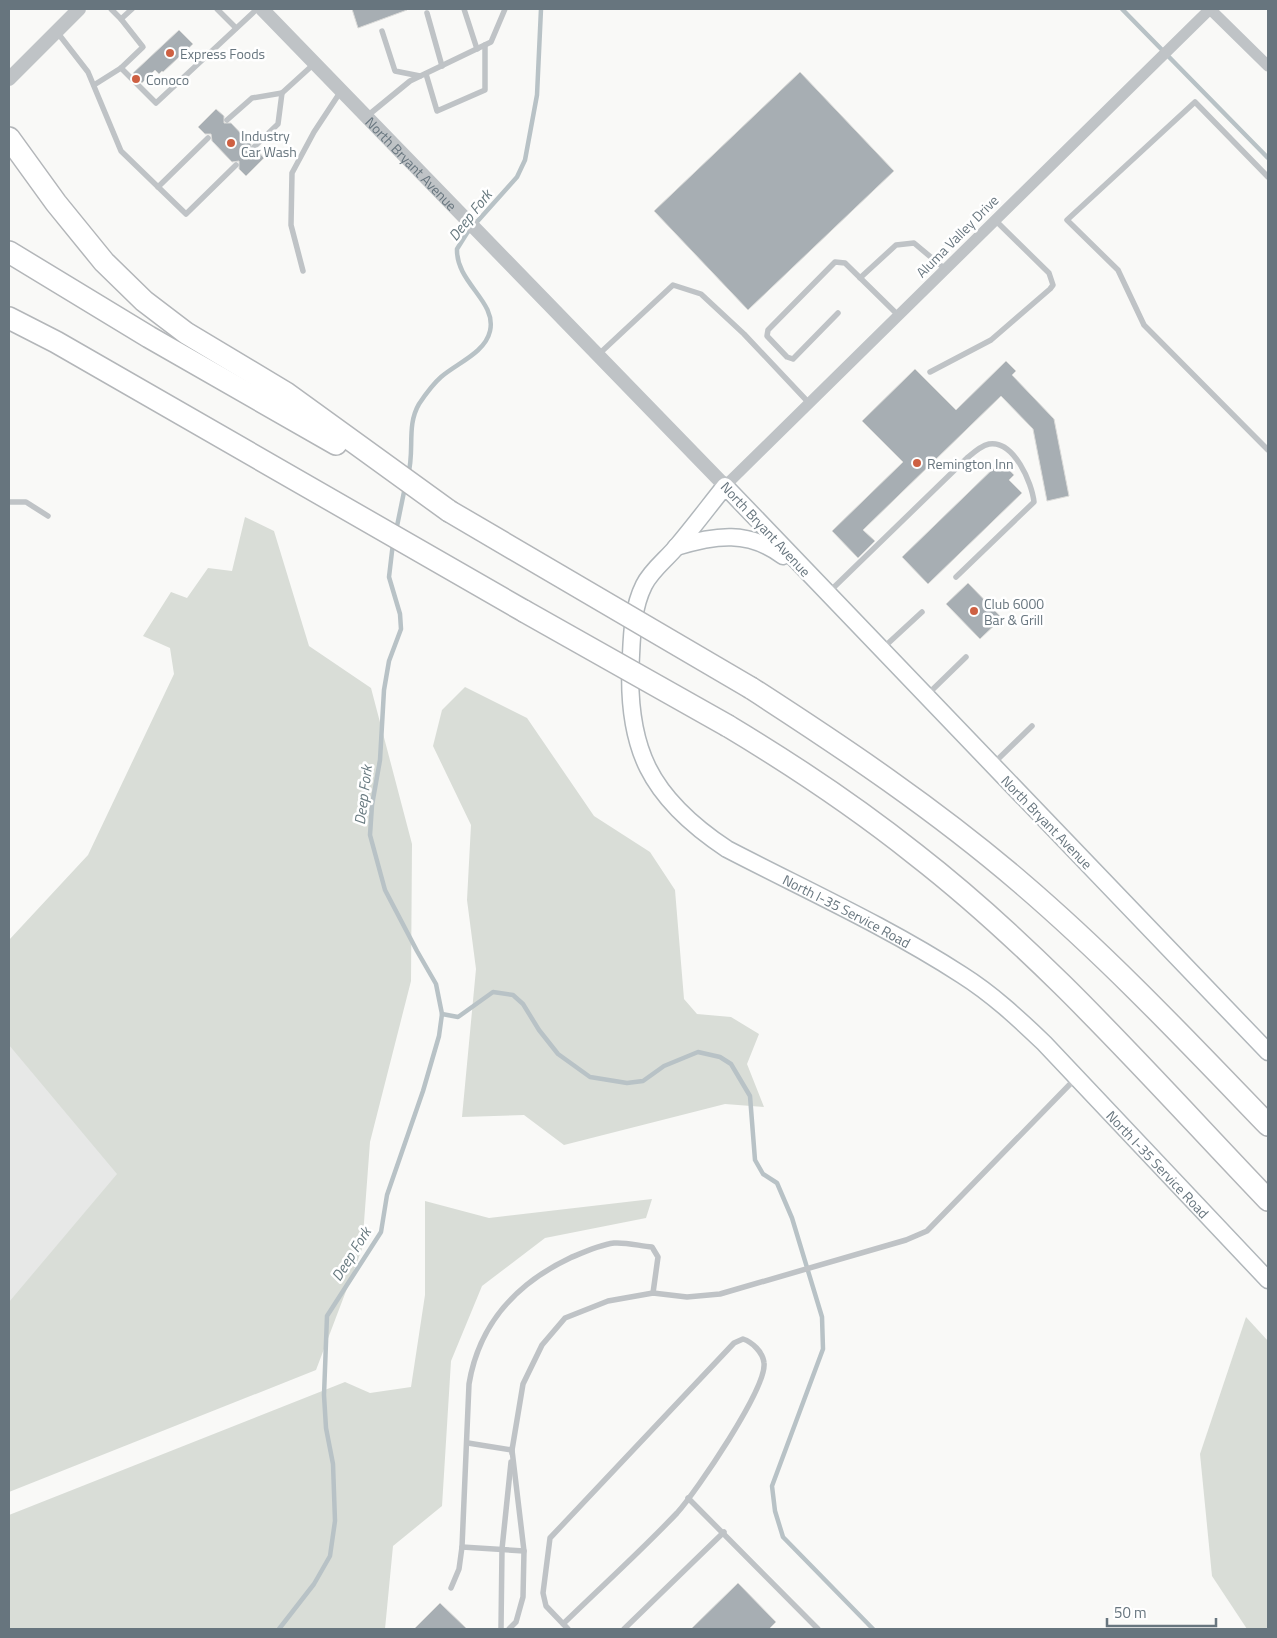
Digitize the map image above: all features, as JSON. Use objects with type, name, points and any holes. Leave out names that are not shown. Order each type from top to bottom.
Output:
[{"type":"highway","points":[[9,138],[56,203],[104,262],[144,301],[281,401],[449,512],[751,688],[885,777],[1020,882],[1144,996],[1268,1126]]},
{"type":"highway","points":[[9,252],[149,337],[281,401]]},
{"type":"highway","points":[[9,318],[56,342],[251,456],[728,726],[774,754],[865,816],[916,854],[1027,951],[1268,1200]]},
{"type":"main road","name":"North I-35 Service Road","points":[[725,486],[676,547],[654,569],[644,584],[636,605],[629,680],[631,717],[638,744],[653,779],[662,793],[700,831],[727,849],[917,947],[963,976],[1008,1009],[1076,1077],[1268,1280]]},
{"type":"main road","name":"North Bryant Avenue","points":[[725,486],[1268,1052]]},
{"type":"main road","points":[[676,547],[718,537],[749,538],[774,549],[808,574]]},
{"type":"street","points":[[9,79],[79,9]]},
{"type":"street","name":"North Bryant Avenue","points":[[262,9],[725,486]]},
{"type":"street","points":[[1210,9],[1268,66]]},
{"type":"street","name":"Aluma Valley Drive","points":[[725,486],[1210,9]]},
{"type":"lane","points":[[94,85],[121,68],[144,47],[111,9]]},
{"type":"lane","points":[[121,19],[132,9]]},
{"type":"lane","points":[[217,9],[236,28]]},
{"type":"lane","points":[[121,68],[156,103],[257,9]]},
{"type":"lane","points":[[464,9],[477,49]]},
{"type":"lane","points":[[366,117],[410,81],[491,42],[505,9]]},
{"type":"lane","points":[[427,13],[442,66]]},
{"type":"lane","points":[[382,31],[395,70],[423,75]]},
{"type":"lane","points":[[57,32],[88,72],[121,151],[186,214],[236,165]]},
{"type":"lane","points":[[423,75],[437,111],[485,90],[485,45]]},
{"type":"lane","points":[[227,120],[252,98],[282,93],[314,63]]},
{"type":"lane","points":[[303,271],[291,225],[292,173],[314,132],[341,91]]},
{"type":"lane","points":[[254,147],[278,124],[282,93]]},
{"type":"lane","points":[[1268,177],[1195,102],[1067,220],[1118,270],[1144,325],[1268,450]]},
{"type":"lane","points":[[158,186],[208,138]]},
{"type":"lane","points":[[930,372],[991,340],[1050,289],[1053,284],[1049,273],[995,220]]},
{"type":"lane","points":[[860,278],[896,245],[914,243],[945,269]]},
{"type":"lane","points":[[838,313],[793,359],[787,357],[767,336],[768,330],[835,262],[845,263],[898,315]]},
{"type":"lane","points":[[598,356],[673,285],[701,294],[744,334],[809,403]]},
{"type":"lane","points":[[828,594],[979,447],[992,443],[1006,449],[1019,462],[1031,488],[1034,502],[956,577]]},
{"type":"lane","points":[[9,502],[26,502],[48,516]]},
{"type":"lane","points":[[881,650],[922,612]]},
{"type":"lane","points":[[926,696],[966,657]]},
{"type":"lane","points":[[992,765],[1032,726]]},
{"type":"lane","points":[[501,1629],[502,1549],[512,1450],[523,1384],[542,1345],[565,1318],[608,1301],[653,1293],[687,1297],[720,1294],[906,1240],[927,1231],[1076,1077]]},
{"type":"lane","points":[[451,1588],[459,1568],[462,1547],[468,1443],[468,1384],[482,1340],[498,1315],[514,1294],[532,1278],[552,1266],[603,1245],[616,1243],[652,1247],[658,1258],[653,1293]]},
{"type":"lane","points":[[563,1624],[678,1512],[724,1451],[761,1377],[764,1363],[760,1353],[750,1341],[743,1339],[734,1343],[550,1538],[543,1593],[546,1606],[563,1624],[568,1629]]},
{"type":"lane","points":[[468,1443],[512,1450]]},
{"type":"lane","points":[[509,1629],[516,1622],[523,1597],[524,1551],[512,1450]]},
{"type":"lane","points":[[688,1498],[724,1532],[818,1629]]},
{"type":"lane","points":[[624,1629],[724,1532]]},
{"type":"lane","points":[[462,1547],[524,1551]]},
{"type":"shaded area","points":[[245,517],[274,531],[309,646],[371,688],[412,844],[411,981],[370,1142],[362,1249],[316,1370],[9,1492],[9,1302],[117,1174],[9,1045],[9,940],[88,855],[174,674],[170,648],[143,636],[171,592],[187,598],[208,568],[232,571]]},
{"type":"shaded area","points":[[465,687],[527,718],[594,816],[650,852],[675,890],[684,999],[697,1014],[731,1017],[759,1034],[747,1064],[764,1107],[725,1104],[564,1145],[524,1115],[462,1117],[476,969],[467,900],[471,825],[433,746],[442,710]]},
{"type":"shaded area","points":[[9,1016],[269,1287],[9,1479]]},
{"type":"shaded area","points":[[652,1199],[646,1218],[545,1238],[482,1286],[451,1361],[442,1506],[393,1546],[385,1629],[9,1629],[9,1515],[345,1382],[370,1393],[411,1387],[425,1295],[425,1201],[489,1218]]},
{"type":"shaded area","points":[[1246,1317],[1268,1341],[1268,1629],[1247,1629],[1212,1576],[1200,1454]]},
{"type":"building","points":[[352,9],[407,9],[407,10],[358,28]]},
{"type":"building","name":"Express Foods","points":[[179,30],[193,44],[163,72],[159,74],[155,70],[142,83],[133,73]]},
{"type":"building","points":[[800,72],[894,171],[748,310],[654,211]]},
{"type":"building","name":"Industry Car Wash","points":[[216,109],[224,116],[224,123],[231,123],[251,144],[251,151],[257,150],[264,158],[246,176],[239,169],[239,161],[232,162],[212,141],[211,134],[205,134],[198,127]]},
{"type":"building","name":"Remington Inn","points":[[1006,361],[1016,371],[1012,375],[1054,419],[1069,496],[1047,501],[1033,429],[1001,396],[863,530],[875,541],[858,558],[832,531],[903,462],[862,421],[915,369],[956,410]]},
{"type":"building","name":"Remington Inn","points":[[1001,461],[1014,475],[1009,480],[1022,493],[928,584],[902,557]]},
{"type":"building","name":"Club 6000 Bar & Grill","points":[[968,583],[1002,618],[980,639],[946,604]]},
{"type":"building","points":[[738,1583],[776,1622],[769,1629],[691,1629]]},
{"type":"building","points":[[440,1603],[467,1629],[414,1629]]},
{"type":"waterway","name":"Deep Fork","points":[[408,475],[413,421],[419,404],[441,377],[477,352],[487,339],[490,331],[491,320],[488,310],[463,272],[458,261],[457,249],[467,233],[517,177],[525,160],[537,95],[541,9]]},
{"type":"waterway","points":[[1122,9],[1268,158]]},
{"type":"waterway","name":"Deep Fork","points":[[396,531],[405,487]]},
{"type":"waterway","name":"Deep Fork","points":[[279,1629],[314,1584],[330,1556],[335,1521],[333,1464],[326,1428],[324,1395],[327,1316],[381,1232],[387,1195],[423,1091],[439,1036],[442,1014],[436,984],[385,890],[370,835],[372,805],[380,760],[384,690],[389,661],[401,629],[400,614],[389,577],[393,543]]},
{"type":"waterway","points":[[442,1014],[458,1017],[493,992],[513,995],[523,1004],[539,1030],[558,1054],[590,1077],[627,1083],[643,1081],[664,1066],[698,1052],[720,1057],[731,1064],[750,1096],[755,1160],[763,1174],[777,1183],[792,1218],[822,1317],[823,1349],[772,1486],[775,1511],[783,1537],[873,1629]]},
{"type":"place","name":"Express Foods","points":[[170,53]]},
{"type":"place","name":"Conoco","points":[[136,79]]},
{"type":"place","name":"Industry Car Wash","points":[[231,143]]},
{"type":"place","name":"Remington Inn","points":[[917,463]]},
{"type":"place","name":"Club 6000 Bar & Grill","points":[[974,611]]}]
